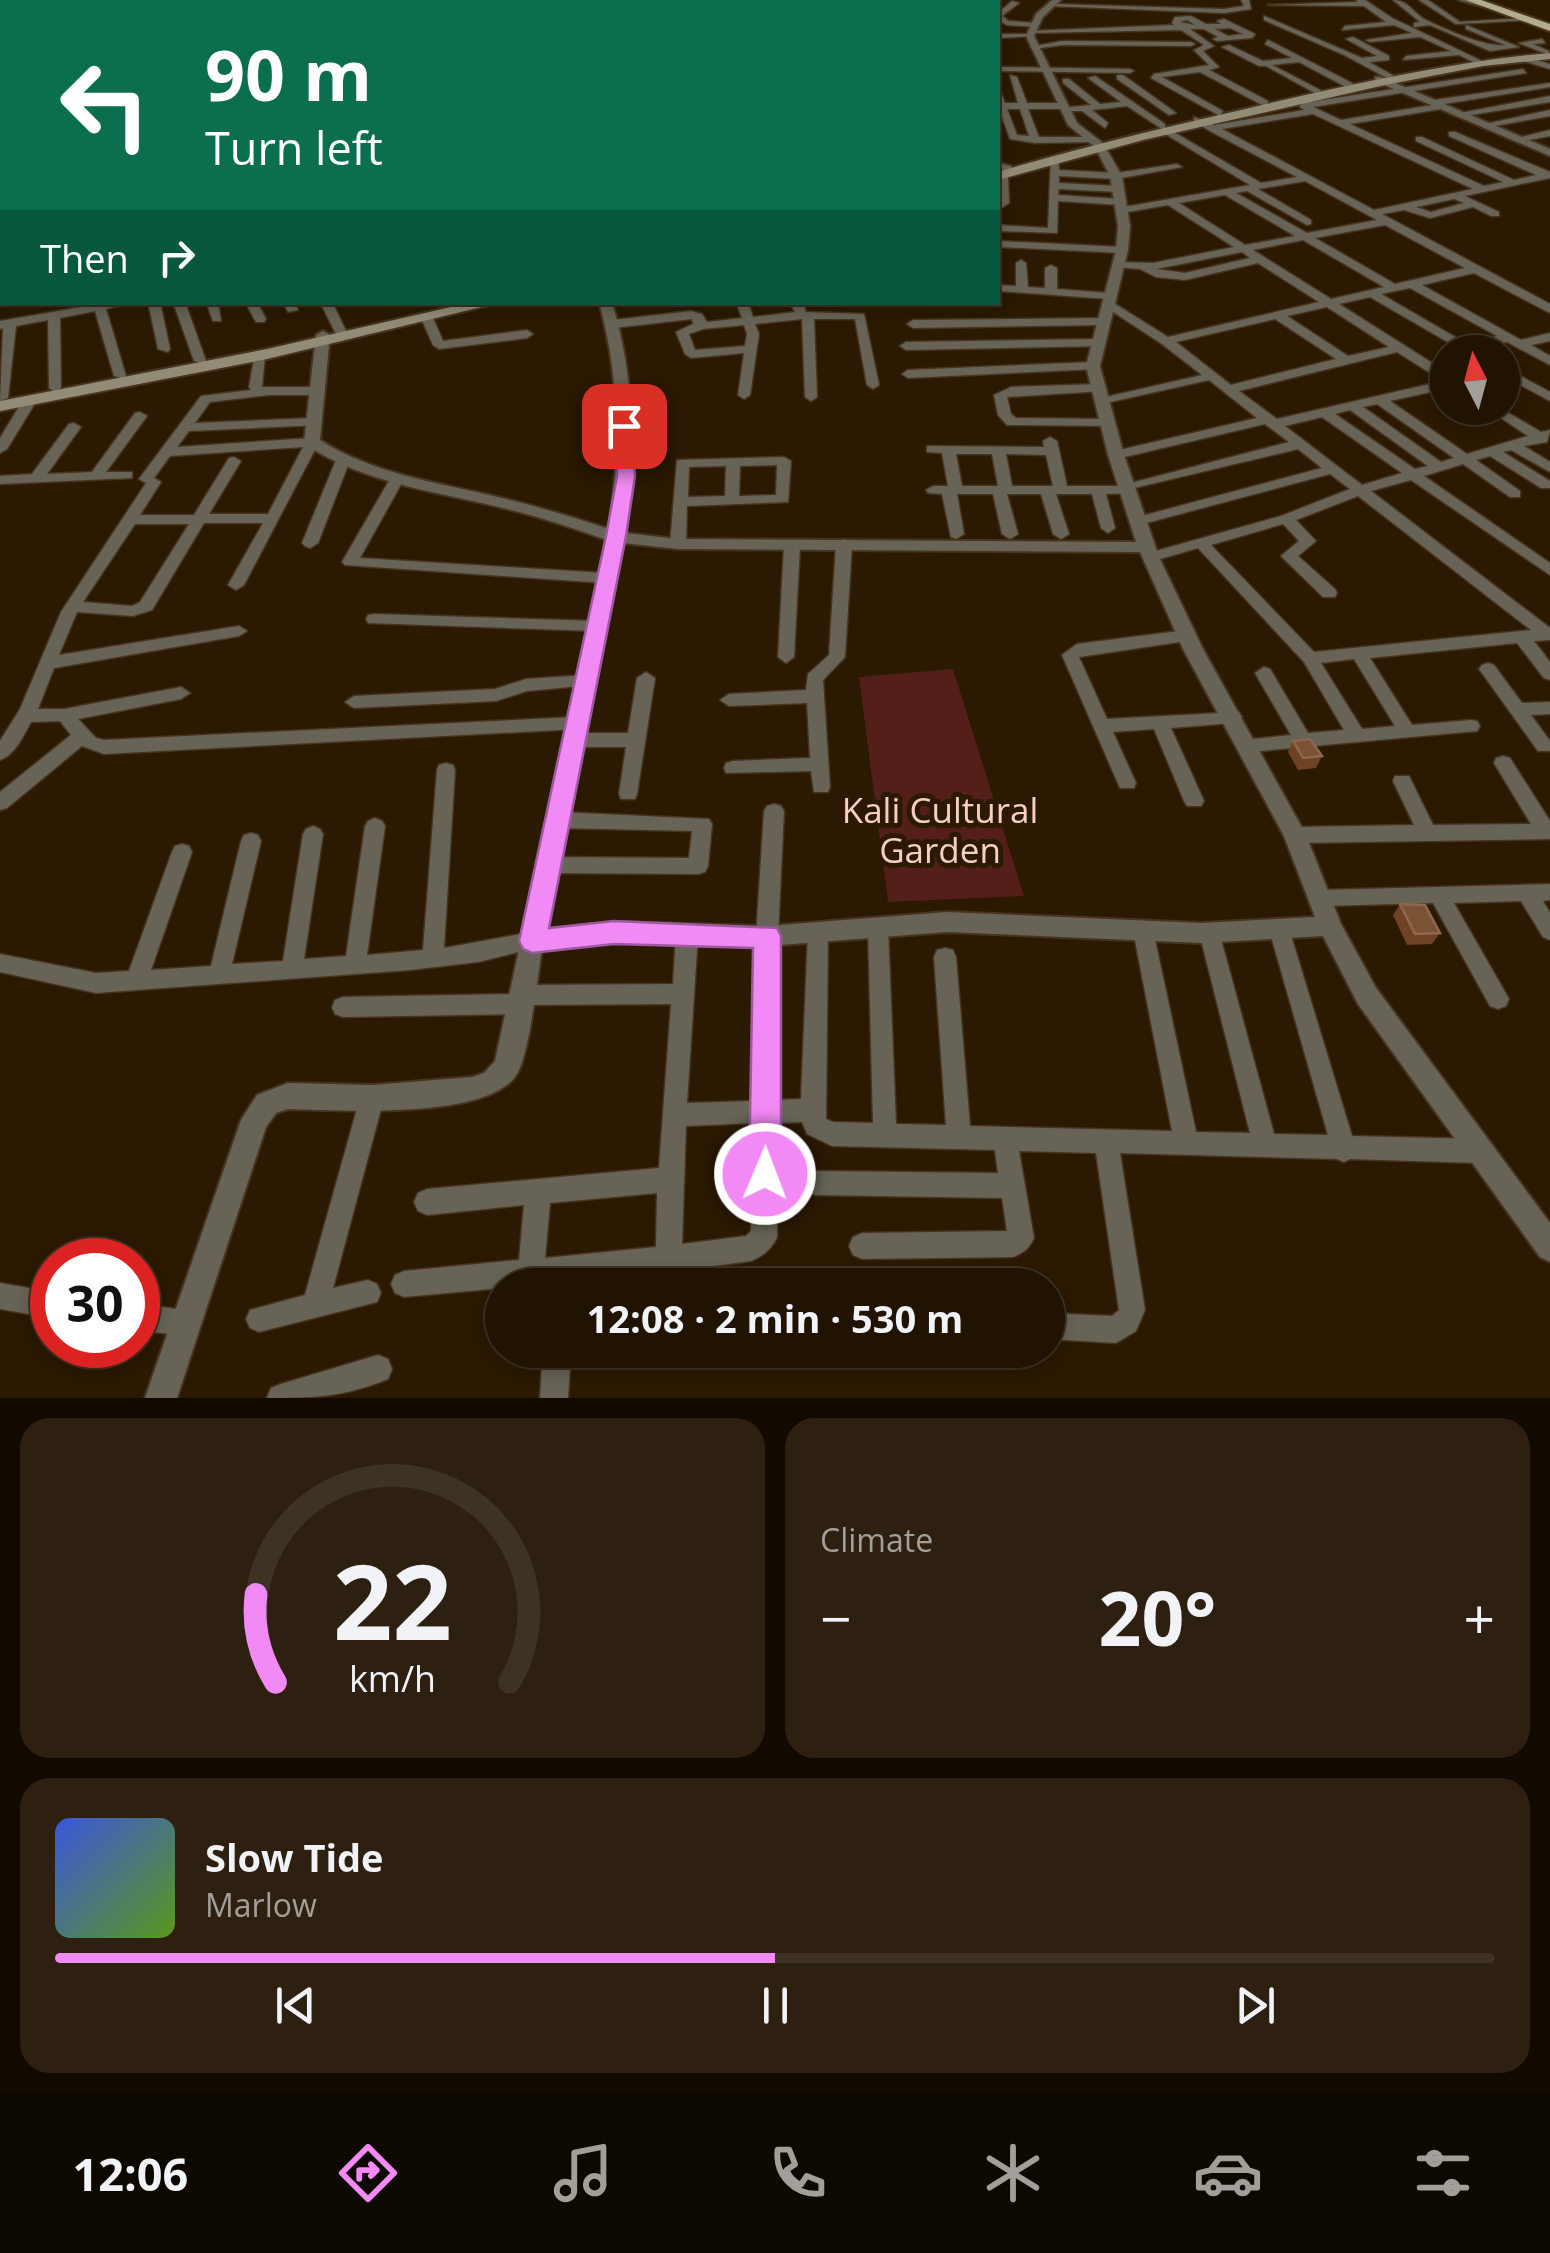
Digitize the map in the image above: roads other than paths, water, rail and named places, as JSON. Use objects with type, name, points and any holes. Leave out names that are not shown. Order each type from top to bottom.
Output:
[{"type":"main road","points":[[1471,0],[1550,20]]},
{"type":"main road","points":[[1490,3],[1550,28]]},
{"type":"main road","points":[[1001,171],[1093,142],[1304,106],[1384,79],[1547,51]]},
{"type":"main road","points":[[1203,123],[1220,114],[1318,91],[1477,61],[1524,64],[1547,51]]},
{"type":"main road","points":[[1001,171],[1054,158],[1093,142]]},
{"type":"main road","points":[[1,401],[30,400],[259,356],[458,305]]},
{"type":"main road","points":[[1,401],[481,305]]},
{"type":"street","points":[[1044,38],[1248,7],[1245,0]]},
{"type":"street","points":[[1397,0],[1430,23],[1492,49],[1515,47],[1469,27]]},
{"type":"street","points":[[1423,0],[1456,22]]},
{"type":"street","points":[[1463,0],[1490,3]]},
{"type":"street","points":[[1000,15],[1015,3]]},
{"type":"street","points":[[1272,5],[1365,4],[1398,25],[1477,61]]},
{"type":"street","points":[[1282,10],[1365,4]]},
{"type":"street","points":[[1211,16],[1252,36],[1226,52],[1215,67],[1154,76],[1220,114]]},
{"type":"street","points":[[1000,18],[1057,43],[1191,44]]},
{"type":"street","points":[[1000,69],[1077,18],[1161,18]]},
{"type":"street","points":[[1215,67],[1198,50],[1210,46],[1182,30],[1176,23],[1178,19],[1188,18],[1206,27],[1239,65]]},
{"type":"street","points":[[1267,18],[1292,29],[1348,33],[1398,25],[1526,20]]},
{"type":"street","points":[[1206,27],[1231,26]]},
{"type":"street","points":[[1258,34],[1292,29]]},
{"type":"street","points":[[1000,36],[1044,38],[1182,30]]},
{"type":"street","points":[[1309,32],[1358,58],[1403,90],[1548,151]]},
{"type":"street","points":[[1300,42],[1333,58],[1386,57],[1348,33]]},
{"type":"street","points":[[1370,40],[1421,35]]},
{"type":"street","points":[[1044,38],[1129,52],[1129,46]]},
{"type":"street","points":[[1044,38],[1130,71]]},
{"type":"street","points":[[1044,38],[1072,125],[1093,142],[1119,194],[1121,251],[1093,366],[1116,455],[1149,552],[1187,636],[1295,835],[1330,926],[1367,996],[1550,1246]]},
{"type":"street","points":[[1202,41],[1259,64],[1301,59],[1268,42]]},
{"type":"street","points":[[1244,44],[1308,80],[1298,81]]},
{"type":"street","points":[[1167,45],[1196,69],[1266,103]]},
{"type":"street","points":[[1141,46],[1166,73]]},
{"type":"street","points":[[1444,46],[1404,54],[1460,53]]},
{"type":"street","points":[[1000,55],[1000,69]]},
{"type":"street","points":[[1297,60],[1349,85]]},
{"type":"street","points":[[1524,64],[1550,84]]},
{"type":"street","points":[[1203,123],[1464,80],[1524,64],[1550,67]]},
{"type":"street","points":[[1269,67],[1318,91]]},
{"type":"street","points":[[1438,70],[1480,86]]},
{"type":"street","points":[[1012,77],[1035,140]]},
{"type":"street","points":[[1120,77],[1172,113]]},
{"type":"street","points":[[1092,78],[1307,222]]},
{"type":"street","points":[[1066,80],[1099,107]]},
{"type":"street","points":[[1342,123],[1550,84]]},
{"type":"street","points":[[1002,106],[1099,107],[1145,94]]},
{"type":"street","points":[[1493,94],[1548,115]]},
{"type":"street","points":[[1459,114],[1550,99]]},
{"type":"street","points":[[1000,100],[1013,137],[1093,142]]},
{"type":"street","points":[[1340,100],[1377,117]]},
{"type":"street","points":[[1304,106],[1484,190]]},
{"type":"street","points":[[1084,108],[1105,125]]},
{"type":"street","points":[[1406,112],[1423,119]]},
{"type":"street","points":[[1388,144],[1548,115]]},
{"type":"street","points":[[1203,123],[1550,310]]},
{"type":"street","points":[[1518,139],[1550,133]]},
{"type":"street","points":[[1452,134],[1548,176]]},
{"type":"street","points":[[1419,139],[1513,184]]},
{"type":"street","points":[[1053,231],[1054,158]]},
{"type":"street","points":[[1054,186],[1119,194],[1177,167]]},
{"type":"street","points":[[1000,205],[1004,202],[1001,171]]},
{"type":"street","points":[[1374,213],[1548,176]]},
{"type":"street","points":[[1054,186],[1170,202],[1306,178]]},
{"type":"street","points":[[1227,192],[1394,288]]},
{"type":"street","points":[[1456,196],[1495,214]]},
{"type":"street","points":[[1170,202],[1428,367]]},
{"type":"street","points":[[1406,206],[1430,216],[1474,204]]},
{"type":"street","points":[[1143,267],[1388,220]]},
{"type":"street","points":[[1000,228],[1053,231],[1121,251],[1154,274],[1171,277],[1259,259]]},
{"type":"street","points":[[1000,244],[1121,251]]},
{"type":"street","points":[[1021,263],[1022,290]]},
{"type":"street","points":[[1051,268],[1051,292]]},
{"type":"street","points":[[1166,340],[1475,269]]},
{"type":"street","points":[[1412,284],[1504,335]]},
{"type":"street","points":[[1000,288],[1051,292],[1106,307],[1166,340],[1548,634]]},
{"type":"street","points":[[1371,293],[1444,335]]},
{"type":"street","points":[[1,401],[5,324],[99,305],[120,376]]},
{"type":"street","points":[[155,305],[164,349]]},
{"type":"street","points":[[180,305],[200,361]]},
{"type":"street","points":[[213,305],[217,318]]},
{"type":"street","points":[[253,305],[260,319]]},
{"type":"street","points":[[236,585],[313,432],[315,391],[329,336],[326,305]]},
{"type":"street","points":[[161,1398],[255,1120],[267,1104],[288,1096],[372,1098],[472,1090],[493,1082],[508,1067],[626,476],[625,380],[606,305]]},
{"type":"street","points":[[664,305],[668,318]]},
{"type":"street","points":[[743,305],[749,320],[751,349],[744,395]]},
{"type":"street","points":[[913,324],[1106,307]]},
{"type":"street","points":[[802,311],[811,397]]},
{"type":"street","points":[[751,349],[691,354],[682,332],[702,325],[802,311],[860,316],[872,385]]},
{"type":"street","points":[[613,324],[695,315],[702,325]]},
{"type":"street","points":[[1277,315],[1347,361]]},
{"type":"street","points":[[54,316],[54,388]]},
{"type":"street","points":[[427,318],[437,344],[442,346],[527,334]]},
{"type":"street","points":[[1520,344],[1550,337]]},
{"type":"street","points":[[906,346],[1097,342]]},
{"type":"street","points":[[1520,344],[1550,362]]},
{"type":"street","points":[[1229,390],[1398,348]]},
{"type":"street","points":[[259,356],[255,387],[264,392]]},
{"type":"street","points":[[908,374],[1093,366]]},
{"type":"street","points":[[1107,424],[1012,422],[1005,415],[1000,394],[1011,390],[1100,395],[1212,376]]},
{"type":"street","points":[[1520,380],[1550,397]]},
{"type":"street","points":[[1116,455],[1430,386]]},
{"type":"street","points":[[0,753],[14,739],[26,716],[74,607],[130,520],[167,452],[206,399],[315,391]]},
{"type":"street","points":[[1378,399],[1516,494]]},
{"type":"street","points":[[0,449],[30,400]]},
{"type":"street","points":[[1351,405],[1439,467]]},
{"type":"street","points":[[1323,412],[1550,570]]},
{"type":"street","points":[[96,476],[140,416]]},
{"type":"street","points":[[0,426],[18,423]]},
{"type":"street","points":[[1520,424],[1546,439]]},
{"type":"street","points":[[184,426],[313,432],[343,460],[397,479],[508,504],[616,536],[678,544],[1149,552],[1202,545],[1286,519],[1360,490],[1546,439]]},
{"type":"street","points":[[36,478],[74,427]]},
{"type":"street","points":[[167,452],[313,432]]},
{"type":"street","points":[[946,490],[1127,488],[1300,444]]},
{"type":"street","points":[[956,534],[940,449],[998,450],[1025,445],[1051,446],[1060,534]]},
{"type":"street","points":[[1513,445],[1550,468]]},
{"type":"street","points":[[998,450],[1010,534]]},
{"type":"street","points":[[1492,451],[1546,485]]},
{"type":"street","points":[[74,607],[142,609],[234,460]]},
{"type":"street","points":[[310,543],[343,460]]},
{"type":"street","points":[[678,544],[680,502],[682,463],[784,461],[786,497],[680,502]]},
{"type":"street","points":[[732,500],[734,462]]},
{"type":"street","points":[[1139,521],[1333,469]]},
{"type":"street","points":[[0,480],[127,475]]},
{"type":"street","points":[[397,479],[350,562],[605,578]]},
{"type":"street","points":[[1098,490],[1108,528]]},
{"type":"street","points":[[130,520],[273,518]]},
{"type":"street","points":[[1286,519],[1308,542],[1289,556],[1329,593]]},
{"type":"street","points":[[821,787],[816,672],[837,657],[844,544]]},
{"type":"street","points":[[1202,545],[1310,658],[1358,736]]},
{"type":"street","points":[[786,657],[792,546]]},
{"type":"street","points":[[374,618],[596,626]]},
{"type":"street","points":[[48,663],[239,632]]},
{"type":"street","points":[[1310,658],[1548,634]]},
{"type":"street","points":[[1127,782],[1070,656],[1072,652],[1187,636]]},
{"type":"street","points":[[1520,636],[1550,674]]},
{"type":"street","points":[[1360,655],[1407,732]]},
{"type":"street","points":[[1488,670],[1544,746]]},
{"type":"street","points":[[1264,674],[1303,740]]},
{"type":"street","points":[[628,794],[646,678]]},
{"type":"street","points":[[354,702],[496,695],[526,685],[586,681]]},
{"type":"street","points":[[26,716],[64,715],[181,692]]},
{"type":"street","points":[[728,700],[815,696]]},
{"type":"street","points":[[1518,709],[1550,708]]},
{"type":"street","points":[[64,715],[90,742],[104,747],[576,732],[636,740]]},
{"type":"street","points":[[1102,726],[1232,717]]},
{"type":"street","points":[[1160,722],[1194,800]]},
{"type":"street","points":[[1249,745],[1471,726]]},
{"type":"street","points":[[0,803],[83,735]]},
{"type":"street","points":[[1503,763],[1548,830]]},
{"type":"street","points":[[733,768],[819,764]]},
{"type":"street","points":[[433,958],[446,770]]},
{"type":"street","points":[[1402,781],[1427,833]]},
{"type":"street","points":[[615,1268],[750,1248],[760,1242],[774,811]]},
{"type":"street","points":[[549,866],[698,866],[702,824],[559,820]]},
{"type":"street","points":[[355,965],[375,826]]},
{"type":"street","points":[[1295,835],[1548,830]]},
{"type":"street","points":[[292,970],[313,834]]},
{"type":"street","points":[[219,975],[251,841]]},
{"type":"street","points":[[136,980],[182,852]]},
{"type":"street","points":[[1320,898],[1550,892]]},
{"type":"street","points":[[1527,893],[1550,931]]},
{"type":"street","points":[[1439,895],[1498,999]]},
{"type":"street","points":[[0,963],[96,983],[433,958],[614,932],[767,936],[947,922],[1209,932],[1330,926]]},
{"type":"street","points":[[878,928],[885,1138]]},
{"type":"street","points":[[1278,929],[1344,1150]]},
{"type":"street","points":[[1143,930],[1186,1142]]},
{"type":"street","points":[[818,932],[812,1110],[815,1126],[832,1134],[1480,1151]]},
{"type":"street","points":[[1209,932],[1266,1146]]},
{"type":"street","points":[[668,1259],[687,934]]},
{"type":"street","points":[[945,957],[959,1138]]},
{"type":"street","points":[[342,1007],[685,994]]},
{"type":"street","points":[[315,1306],[372,1098]]},
{"type":"street","points":[[674,1115],[812,1110]]},
{"type":"street","points":[[862,1246],[1013,1244],[1021,1238],[1005,1138]]},
{"type":"street","points":[[1065,1327],[1116,1330],[1127,1322],[1132,1310],[1106,1140]]},
{"type":"street","points":[[427,1202],[670,1179]]},
{"type":"street","points":[[815,1183],[1014,1186]]},
{"type":"street","points":[[532,1268],[538,1192]]},
{"type":"street","points":[[404,1284],[485,1276]]},
{"type":"street","points":[[259,1320],[368,1293]]},
{"type":"street","points":[[0,1296],[30,1301]]},
{"type":"street","points":[[160,1319],[185,1323]]},
{"type":"street","points":[[554,1398],[556,1368]]},
{"type":"street","points":[[281,1398],[378,1369]]},
{"type":"park label","name":"Kali Cultural Garden","points":[[940,831]]}]
